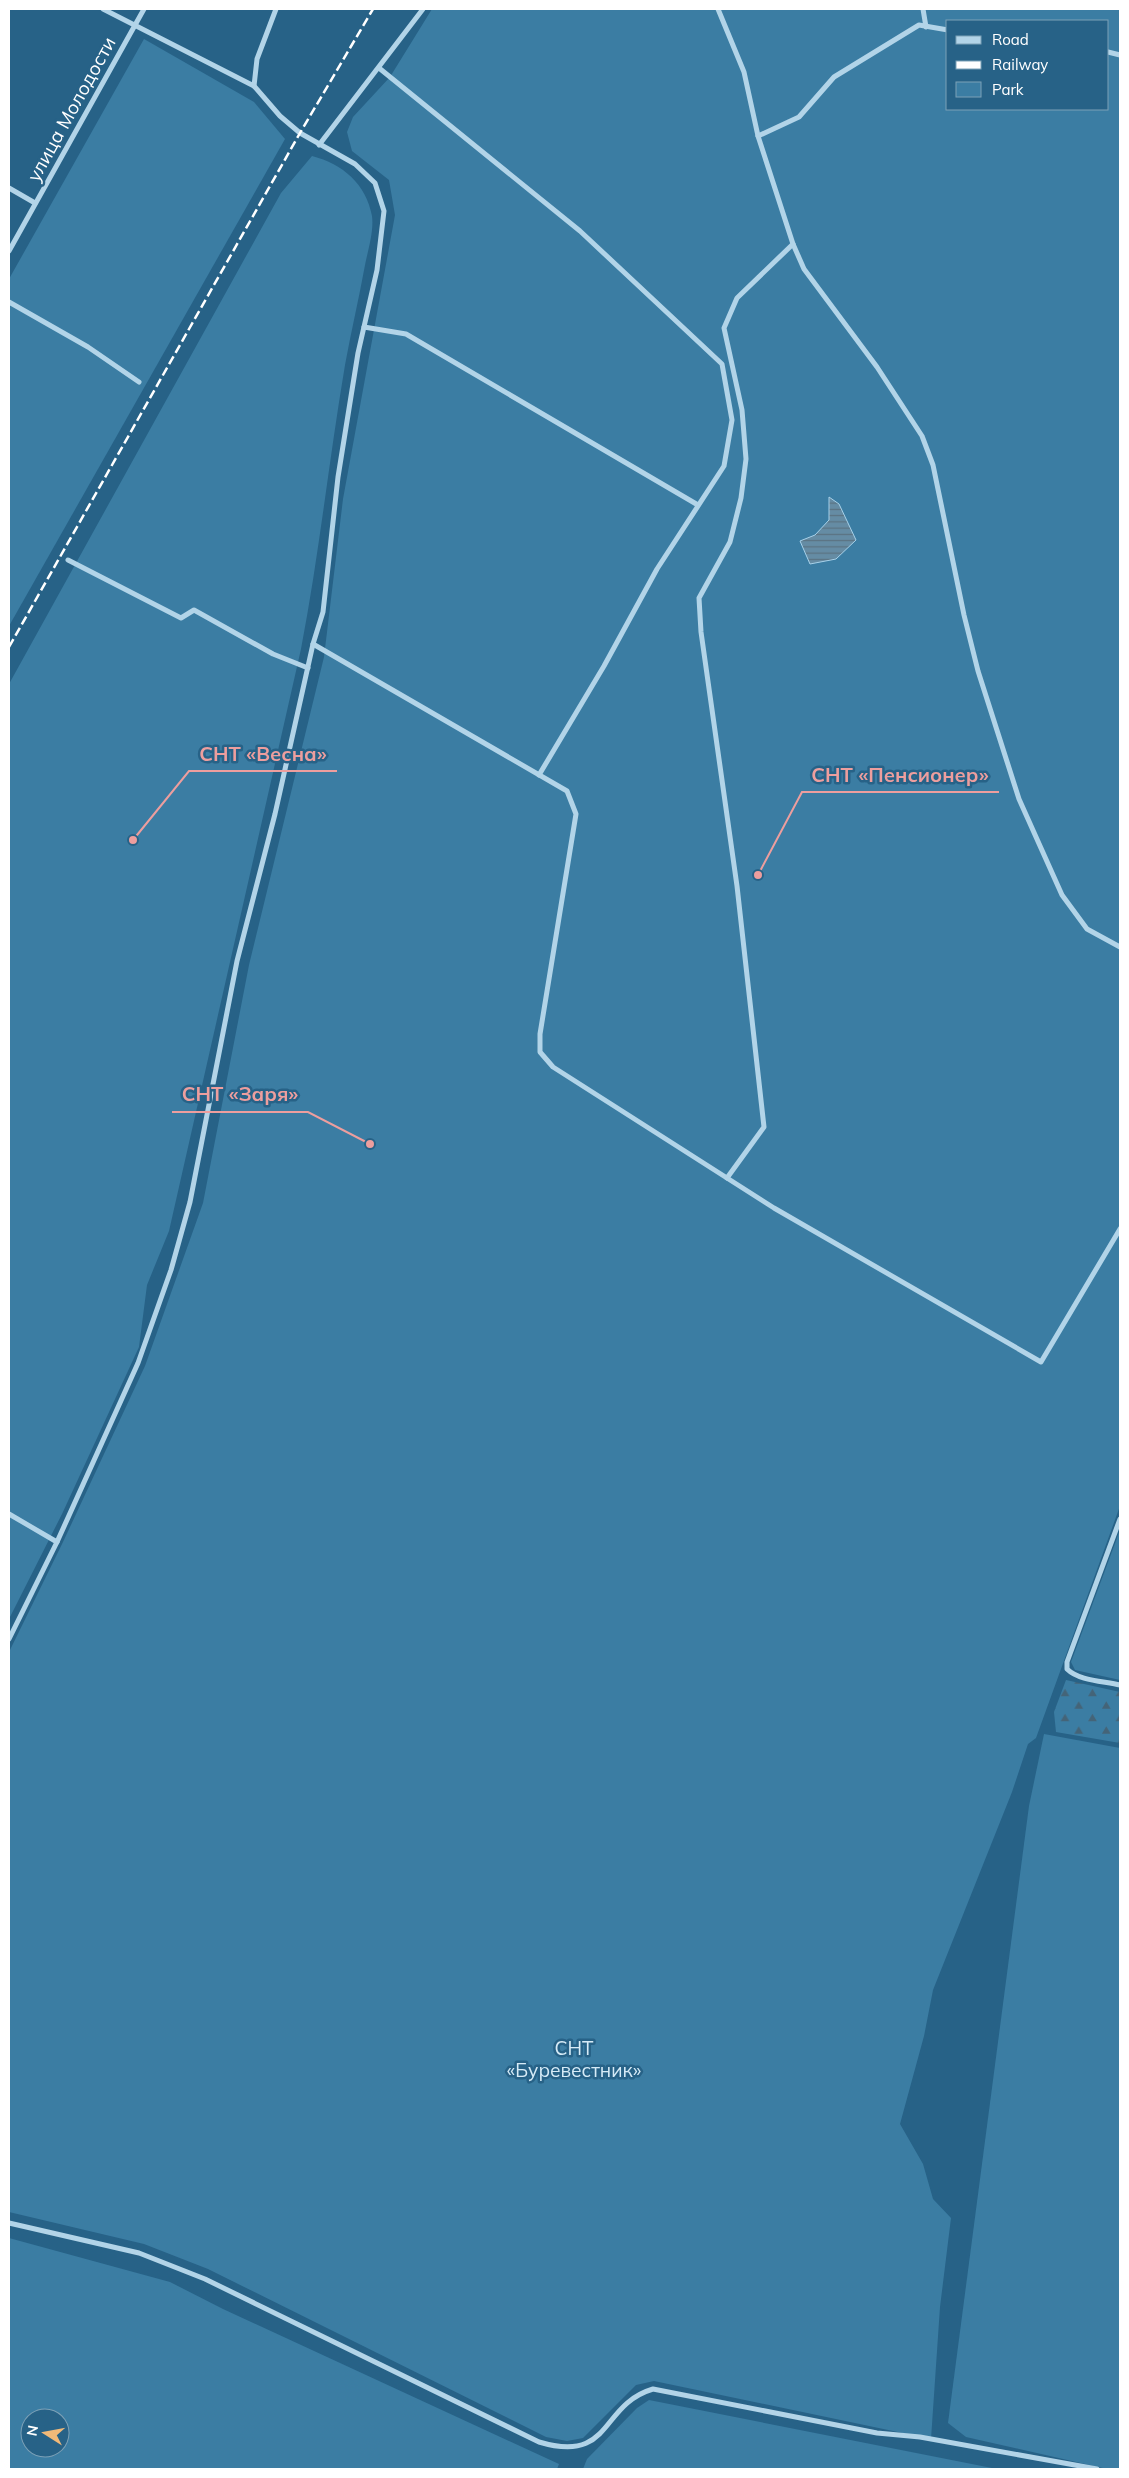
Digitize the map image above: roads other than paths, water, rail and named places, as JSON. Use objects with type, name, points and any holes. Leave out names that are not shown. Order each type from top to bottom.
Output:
[{"type":"street","points":[[9,1639],[57,1542],[138,1363],[171,1270],[190,1202],[237,961],[277,805],[313,644],[323,612],[338,477],[364,327],[377,270],[384,211],[375,183],[354,164],[319,145],[280,116],[254,86],[103,9]]},
{"type":"street","name":"улица Молодости","points":[[9,251],[144,9]]},
{"type":"street","points":[[254,86],[257,58],[276,9]]},
{"type":"street","points":[[319,145],[423,9]]},
{"type":"street","points":[[718,9],[744,72],[758,136],[792,244],[804,269],[876,367],[922,436],[934,465],[964,615],[978,671],[1019,799],[1062,895],[1087,928],[1120,947]]},
{"type":"street","points":[[923,9],[926,27]]},
{"type":"street","points":[[758,136],[799,117],[834,77],[919,25],[946,30]]},
{"type":"street","points":[[379,68],[580,232],[722,364],[732,420],[724,466],[657,569],[604,666],[539,775]]},
{"type":"street","points":[[9,188],[35,203]]},
{"type":"street","points":[[727,1178],[764,1126],[738,886],[701,632],[699,598],[730,542],[741,498],[746,459],[742,410],[724,328],[737,298],[792,244]]},
{"type":"street","points":[[9,302],[88,347],[140,382]]},
{"type":"street","points":[[364,327],[406,334],[698,505]]},
{"type":"street","points":[[68,560],[181,618],[194,610],[273,654],[308,668]]},
{"type":"street","points":[[313,644],[567,792],[576,814],[540,1034],[540,1052],[553,1067],[727,1178],[1041,1362],[1120,1229]]},
{"type":"street","points":[[9,1514],[57,1542]]},
{"type":"street","points":[[1120,1519],[1067,1662],[1067,1669],[1072,1674],[1081,1677],[1120,1685]]},
{"type":"street","points":[[9,2223],[140,2253],[162,2261],[205,2279],[539,2442],[556,2447],[574,2448],[589,2444],[639,2393],[653,2389],[877,2433],[920,2437],[1097,2469]]},
{"type":"railway","points":[[9,647],[300,133],[373,9]]},
{"type":"place","name":"СНТ «Весна»","points":[[133,840]]},
{"type":"place","name":"СНТ «Пенсионер»","points":[[758,875]]},
{"type":"place","name":"СНТ «Заря»","points":[[370,1144]]},
{"type":"park label","name":"СНТ «Буревестник»","points":[[574,2059]]}]
